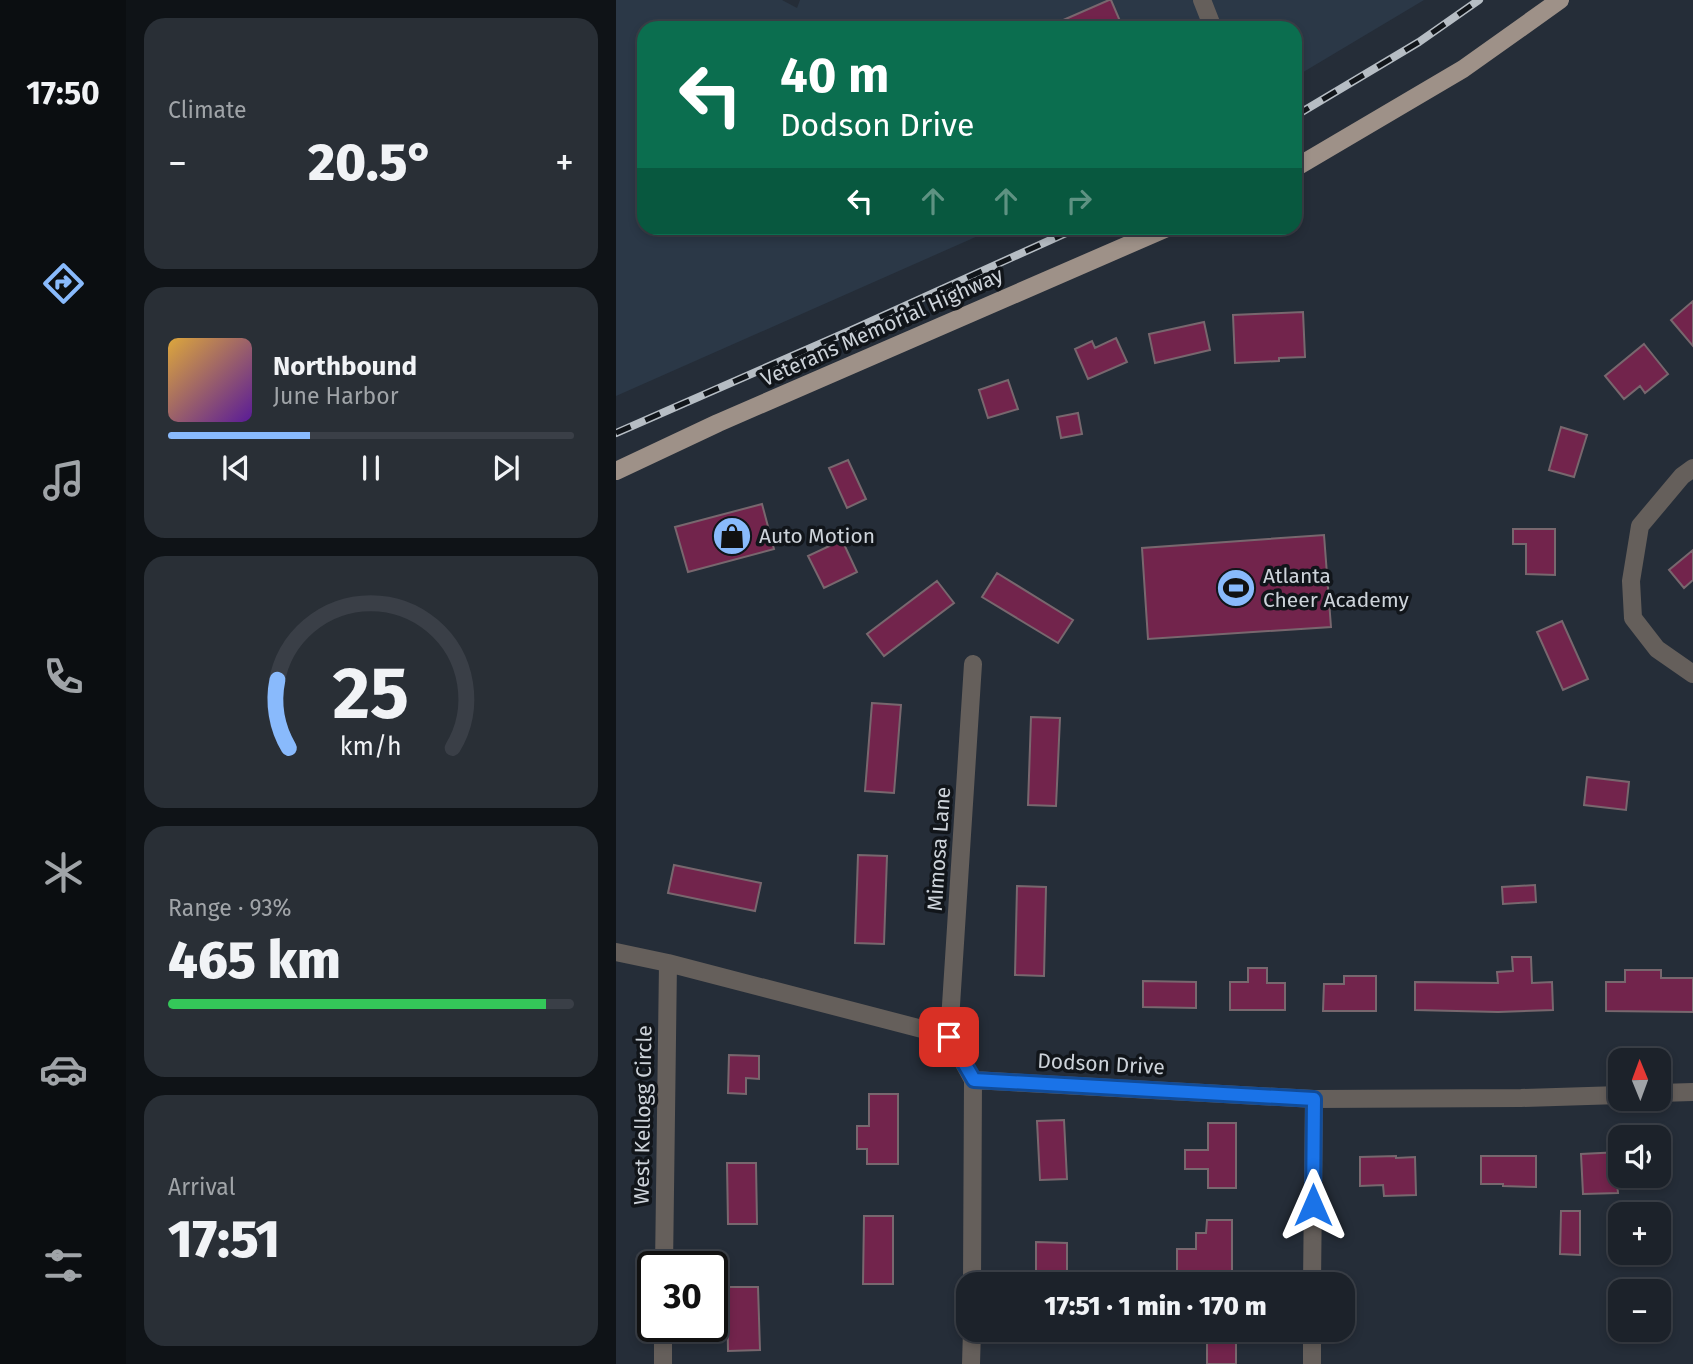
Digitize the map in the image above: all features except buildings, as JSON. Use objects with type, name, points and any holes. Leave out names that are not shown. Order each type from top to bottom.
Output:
[{"type":"main road","points":[[1302,164],[1463,69],[1560,0]]},
{"type":"main road","name":"Veterans Memorial Highway","points":[[616,471],[1151,235]]},
{"type":"street","points":[[1202,0],[1210,21]]},
{"type":"street","points":[[1693,468],[1682,476],[1640,526],[1631,581],[1633,618],[1657,649],[1693,674]]},
{"type":"street","name":"Mimosa Lane","points":[[949,1037],[973,664]]},
{"type":"street","points":[[616,952],[668,963],[949,1037],[974,1080],[972,1272]]},
{"type":"street","name":"West Kellogg Circle","points":[[664,1251],[668,963]]},
{"type":"street","name":"Dodson Drive","points":[[974,1080],[1314,1099],[1521,1098],[1608,1094]]},
{"type":"street","points":[[1671,1093],[1693,1092]]},
{"type":"street","points":[[1312,1272],[1314,1099]]},
{"type":"street","points":[[663,1342],[663,1364]]},
{"type":"street","points":[[971,1364],[972,1342]]},
{"type":"street","points":[[1312,1342],[1312,1364]]},
{"type":"shaded area","points":[[616,0],[782,0],[797,8],[800,0],[1424,0],[1302,73],[1302,21],[637,21],[637,235],[980,235],[616,396]]},
{"type":"railway","points":[[1302,112],[1419,42],[1479,0]]},
{"type":"railway","points":[[616,433],[1062,235]]},
{"type":"place","name":"Auto Motion","points":[[732,536]]},
{"type":"place","name":"Atlanta Cheer Academy","points":[[1236,588]]},
{"type":"route","points":[[949,1037],[974,1080],[1314,1099],[1313,1205]]}]
